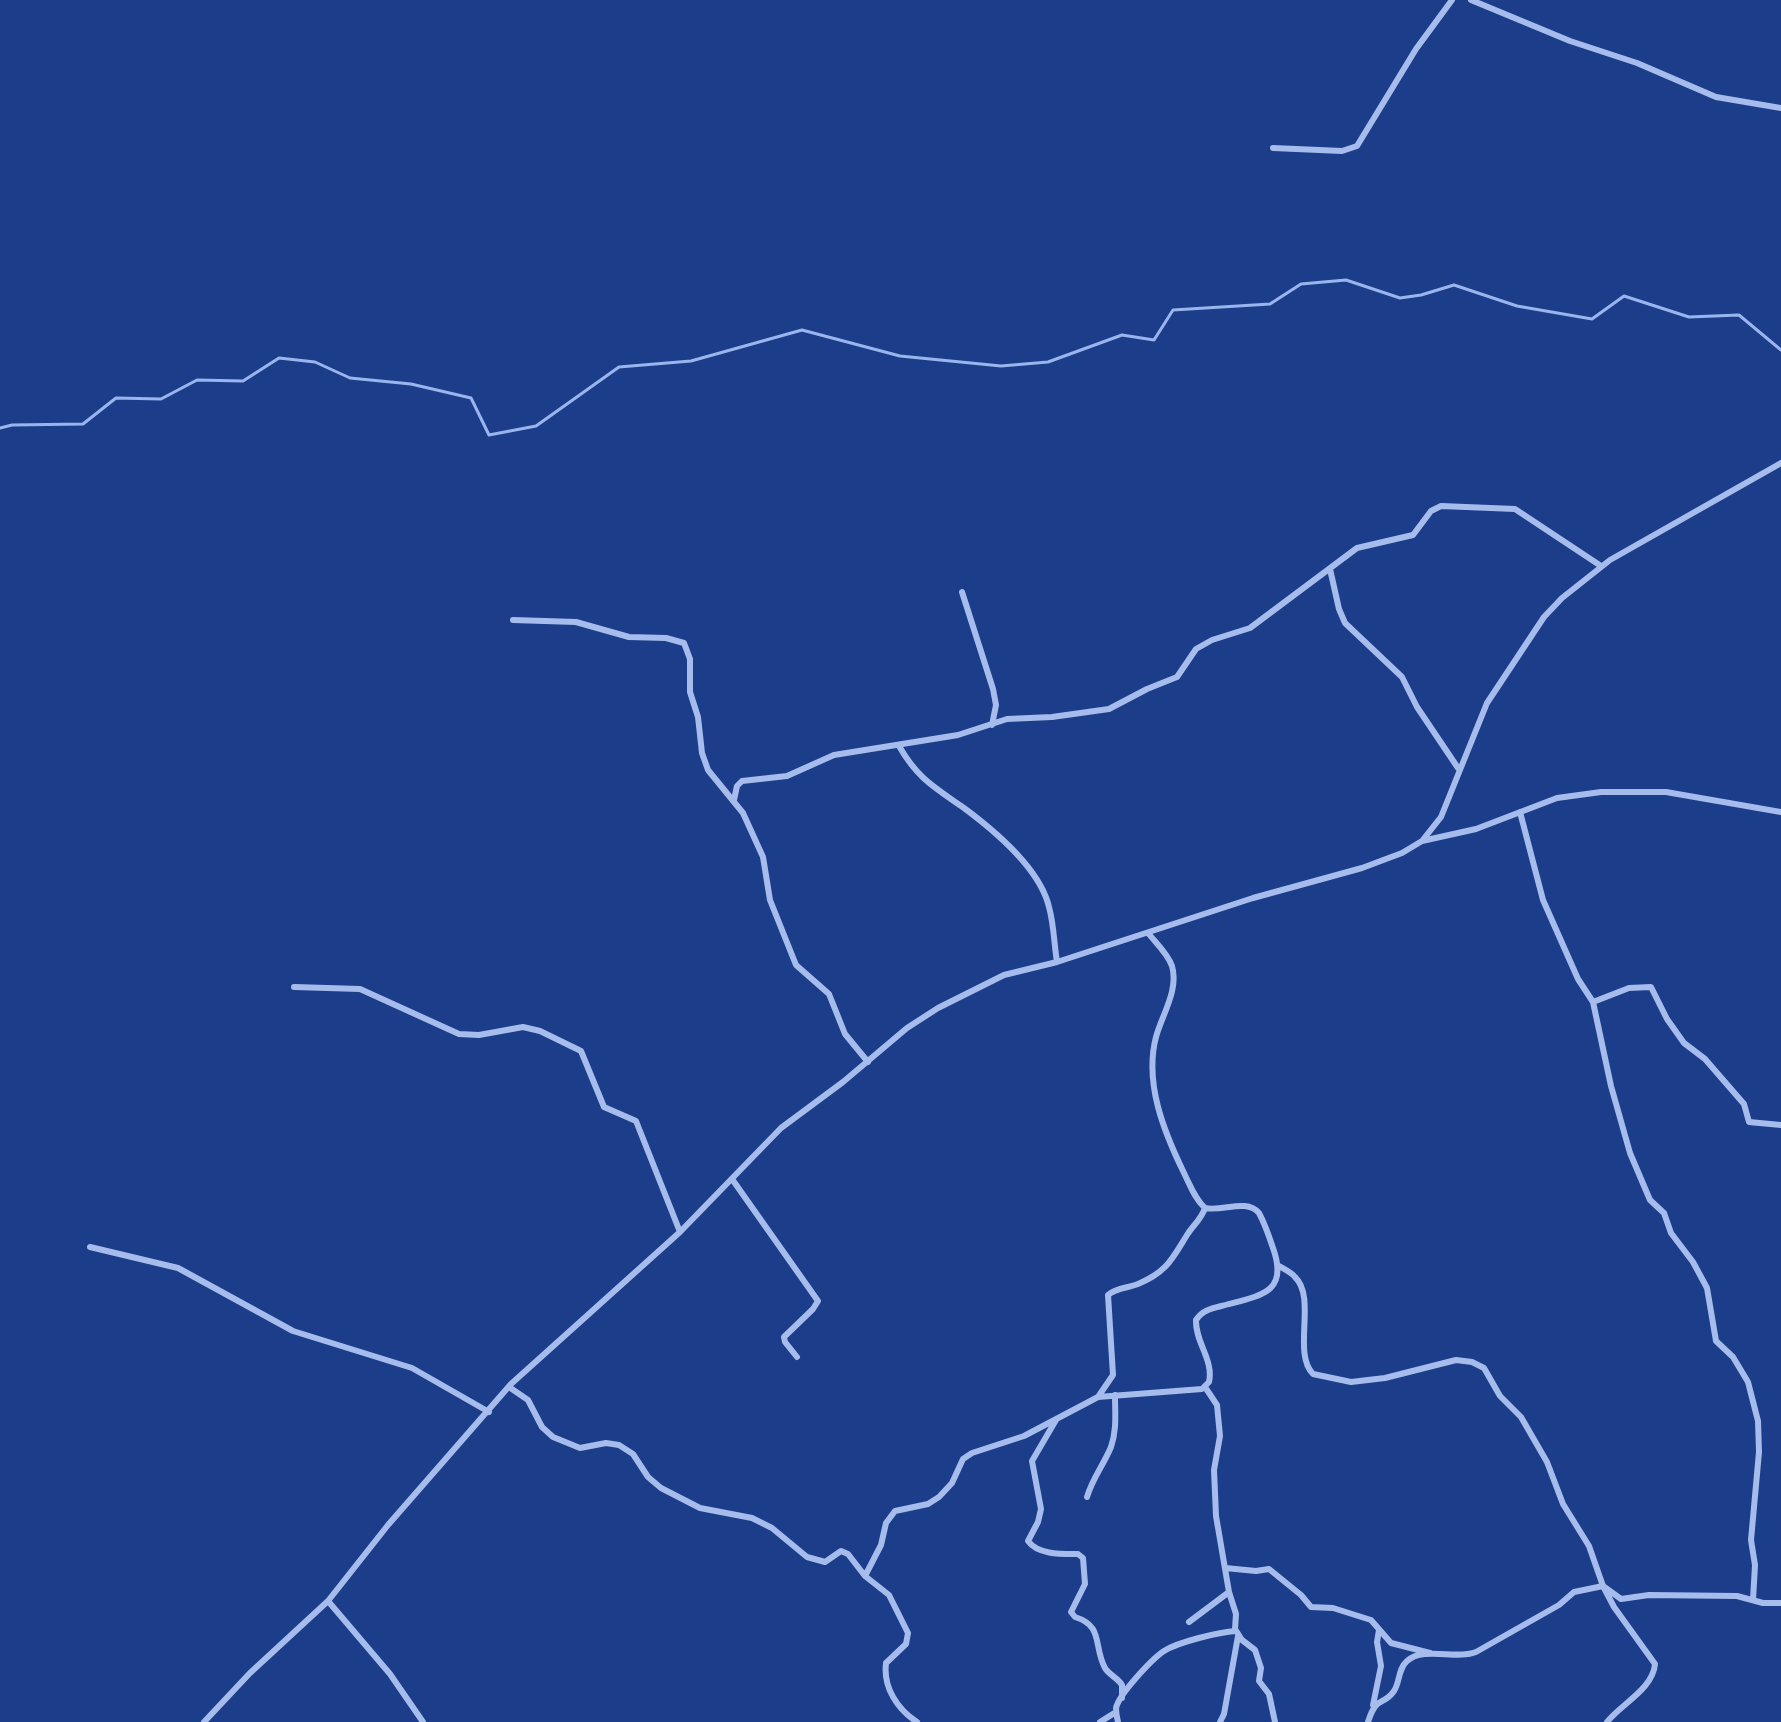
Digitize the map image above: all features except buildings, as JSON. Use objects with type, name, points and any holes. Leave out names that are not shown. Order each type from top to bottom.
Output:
[{"type":"street","points":[[1273,148],[1342,151],[1357,146],[1416,49],[1452,0]]},
{"type":"street","points":[[1471,0],[1570,41],[1637,63],[1716,97],[1781,108]]},
{"type":"street","points":[[1422,841],[1440,817],[1458,768],[1487,703],[1544,617],[1562,598],[1601,567],[1654,533],[1781,463]]},
{"type":"street","points":[[734,800],[737,786],[742,781],[787,776],[834,755],[958,735],[1007,719],[1052,717],[1109,709],[1124,703],[1147,689],[1177,677],[1196,649],[1212,640],[1250,628],[1287,598],[1357,548],[1413,535],[1431,511],[1454,504],[1515,509],[1601,567]]},
{"type":"street","points":[[1330,569],[1339,609],[1345,623],[1402,677],[1417,707],[1458,768]]},
{"type":"street","points":[[962,592],[993,689],[996,705],[992,725]]},
{"type":"street","points":[[513,620],[576,622],[629,637],[666,638],[684,643],[690,659],[690,692],[698,717],[705,761],[712,777],[734,800],[764,857],[770,900],[796,965],[829,994],[845,1034],[868,1062]]},
{"type":"street","points":[[899,746],[913,769],[925,781],[967,810],[1036,876],[1049,908],[1057,962]]},
{"type":"street","points":[[204,1722],[242,1681],[328,1601],[388,1525],[509,1387],[680,1232],[781,1128],[868,1062],[907,1028],[938,1008],[994,979],[1057,962],[1253,898],[1362,868],[1402,853],[1422,841],[1476,829],[1567,796],[1614,792],[1666,792],[1781,812]]},
{"type":"street","points":[[1520,812],[1543,900],[1578,979],[1593,1002],[1611,1086],[1630,1153],[1650,1200],[1664,1213],[1671,1233],[1693,1262],[1707,1288],[1716,1341],[1733,1357],[1748,1382],[1758,1421],[1759,1452],[1750,1540],[1755,1565],[1753,1600]]},
{"type":"street","points":[[865,1576],[881,1545],[884,1528],[891,1514],[905,1507],[928,1504],[939,1497],[952,1483],[963,1459],[972,1453],[1024,1436],[1098,1397],[1206,1387],[1209,1382],[1210,1367],[1200,1346],[1196,1320],[1206,1310],[1247,1300],[1269,1289],[1277,1280],[1279,1266],[1263,1219],[1255,1208],[1245,1205],[1220,1209],[1205,1208],[1196,1197],[1181,1167],[1160,1115],[1155,1084],[1155,1044],[1168,1006],[1173,974],[1168,958],[1148,933]]},
{"type":"street","points":[[294,987],[360,988],[459,1034],[478,1035],[523,1027],[540,1030],[575,1046],[585,1058],[604,1107],[636,1121],[680,1232]]},
{"type":"street","points":[[1593,1002],[1629,988],[1651,987],[1666,1019],[1684,1043],[1705,1059],[1741,1100],[1746,1107],[1749,1122],[1781,1125]]},
{"type":"street","points":[[732,1179],[818,1301],[813,1309],[784,1337],[785,1342],[797,1357]]},
{"type":"street","points":[[1098,1397],[1113,1375],[1108,1295],[1140,1283],[1170,1264],[1190,1231],[1201,1219],[1205,1208]]},
{"type":"street","points":[[90,1246],[178,1268],[293,1331],[412,1368],[489,1412]]},
{"type":"street","points":[[1279,1266],[1296,1277],[1301,1289],[1305,1359],[1313,1374],[1351,1382],[1385,1378],[1456,1360],[1472,1362],[1484,1368],[1500,1396],[1521,1417],[1542,1453],[1563,1504],[1589,1546],[1603,1586],[1614,1607],[1655,1664],[1653,1673],[1638,1692],[1607,1722]]},
{"type":"street","points":[[509,1387],[528,1400],[542,1427],[553,1437],[580,1448],[606,1443],[619,1445],[633,1454],[648,1476],[661,1488],[700,1508],[753,1518],[772,1528],[790,1546],[814,1561],[825,1562],[838,1552],[844,1552],[865,1576],[889,1595],[908,1634],[906,1644],[886,1663],[886,1682],[902,1710],[917,1722]]},
{"type":"street","points":[[1206,1387],[1217,1405],[1220,1436],[1214,1470],[1216,1515],[1229,1592],[1236,1614],[1237,1633],[1224,1713],[1220,1722]]},
{"type":"street","points":[[1087,1497],[1093,1479],[1111,1447],[1116,1428],[1115,1395]]},
{"type":"street","points":[[1057,1419],[1032,1461],[1041,1509],[1038,1522],[1028,1541],[1032,1546],[1046,1551],[1058,1554],[1078,1554],[1083,1558],[1085,1584],[1071,1612],[1075,1617],[1087,1621],[1093,1627],[1104,1666],[1122,1685],[1122,1698]]},
{"type":"street","points":[[1225,1568],[1256,1571],[1269,1569],[1301,1595],[1311,1607],[1333,1608],[1371,1620],[1394,1645],[1415,1647],[1434,1655]]},
{"type":"street","points":[[1373,1706],[1395,1690],[1401,1669],[1407,1661],[1434,1655],[1466,1655],[1476,1652],[1559,1605],[1574,1592],[1603,1586],[1621,1599],[1649,1595],[1737,1596],[1781,1603]]},
{"type":"street","points":[[1189,1622],[1229,1592]]},
{"type":"street","points":[[328,1601],[399,1685],[423,1722]]},
{"type":"street","points":[[1368,1722],[1381,1666],[1377,1642],[1379,1630]]},
{"type":"street","points":[[1118,1722],[1116,1712],[1122,1698],[1139,1675],[1164,1651],[1215,1632],[1237,1633],[1255,1650],[1261,1668],[1259,1681],[1269,1694],[1275,1722]]},
{"type":"street","points":[[1100,1722],[1116,1712]]},
{"type":"waterway","points":[[0,428],[12,425],[83,424],[116,398],[161,399],[197,380],[243,381],[279,358],[315,362],[350,378],[411,384],[471,398],[489,435],[536,426],[619,367],[691,361],[802,330],[900,356],[1001,366],[1048,362],[1122,335],[1154,340],[1173,310],[1270,304],[1301,284],[1346,280],[1400,298],[1421,295],[1454,285],[1517,306],[1592,319],[1624,296],[1689,317],[1739,315],[1781,350]]}]
